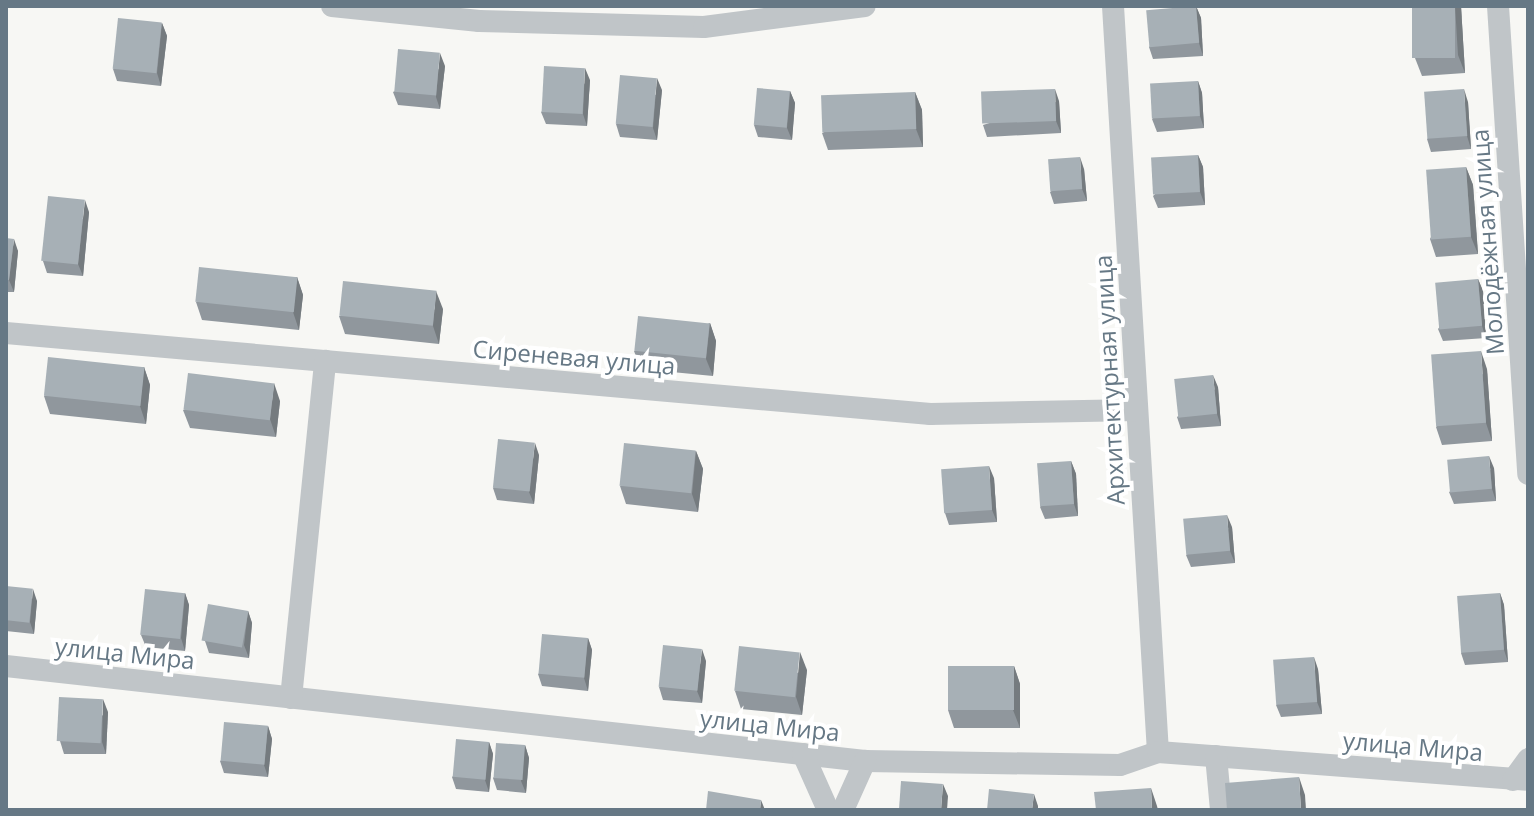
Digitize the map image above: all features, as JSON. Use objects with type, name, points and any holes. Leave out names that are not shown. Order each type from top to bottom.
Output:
[{"type":"street","points":[[332,6],[479,21],[704,27],[865,6]]},
{"type":"street","name":"Архитектурная улица","points":[[1113,6],[1158,752]]},
{"type":"street","name":"Молодёжная улица","points":[[1498,6],[1528,474]]},
{"type":"street","name":"Сиреневая улица","points":[[6,333],[930,414],[1137,410]]},
{"type":"street","points":[[291,698],[325,361]]},
{"type":"street","name":"улица Мира","points":[[6,666],[865,761],[1120,765],[1158,752],[1520,780]]},
{"type":"street","points":[[803,754],[828,810]]},
{"type":"street","points":[[1216,756],[1221,810]]},
{"type":"street","points":[[1520,780],[1528,759]]},
{"type":"street","points":[[843,810],[865,761]]},
{"type":"building","points":[[1196,6],[1199,43],[1149,47],[1146,10]]},
{"type":"building","points":[[1412,6],[1455,6],[1455,58],[1412,58]]},
{"type":"building","points":[[118,18],[162,23],[156,73],[113,69]]},
{"type":"building","points":[[398,49],[440,53],[436,95],[394,92]]},
{"type":"building","points":[[544,66],[585,68],[583,114],[542,112]]},
{"type":"building","points":[[620,75],[657,78],[653,127],[616,124]]},
{"type":"building","points":[[1198,81],[1200,116],[1152,118],[1150,84]]},
{"type":"building","points":[[757,88],[790,91],[787,128],[754,125]]},
{"type":"building","points":[[1055,89],[1056,121],[982,124],[981,92]]},
{"type":"building","points":[[1464,89],[1467,136],[1427,139],[1424,92]]},
{"type":"building","points":[[915,92],[916,129],[822,132],[821,95]]},
{"type":"building","points":[[1198,155],[1200,192],[1153,194],[1151,157]]},
{"type":"building","points":[[1080,157],[1082,189],[1050,191],[1048,159]]},
{"type":"building","points":[[1466,167],[1471,237],[1431,240],[1426,170]]},
{"type":"building","points":[[48,196],[85,200],[78,265],[41,261]]},
{"type":"building","points":[[6,238],[14,239],[9,280],[6,280]]},
{"type":"building","points":[[199,267],[297,277],[294,312],[195,302]]},
{"type":"building","points":[[1478,279],[1482,326],[1439,330],[1435,283]]},
{"type":"building","points":[[343,281],[436,291],[433,326],[339,316]]},
{"type":"building","points":[[638,316],[710,324],[706,358],[634,351]]},
{"type":"building","points":[[1481,351],[1486,423],[1436,426],[1431,354]]},
{"type":"building","points":[[48,357],[144,367],[140,406],[44,396]]},
{"type":"building","points":[[188,373],[274,384],[270,420],[183,410]]},
{"type":"building","points":[[1213,375],[1217,414],[1178,418],[1174,379]]},
{"type":"building","points":[[498,439],[535,443],[530,492],[493,488]]},
{"type":"building","points":[[624,443],[696,451],[691,493],[620,486]]},
{"type":"building","points":[[1489,456],[1492,489],[1450,493],[1447,460]]},
{"type":"building","points":[[1071,461],[1074,504],[1040,506],[1037,463]]},
{"type":"building","points":[[989,466],[992,510],[944,513],[941,469]]},
{"type":"building","points":[[1227,515],[1230,551],[1186,555],[1183,519]]},
{"type":"building","points":[[6,586],[33,589],[29,623],[6,620]]},
{"type":"building","points":[[145,589],[185,593],[180,639],[140,635]]},
{"type":"building","points":[[1500,593],[1504,650],[1461,653],[1457,596]]},
{"type":"building","points":[[208,604],[248,611],[242,648],[202,640]]},
{"type":"building","points":[[542,634],[588,638],[584,678],[539,674]]},
{"type":"building","points":[[663,645],[702,649],[697,691],[659,687]]},
{"type":"building","points":[[739,646],[800,652],[795,697],[734,691]]},
{"type":"building","points":[[1314,657],[1317,702],[1276,705],[1273,660]]},
{"type":"building","points":[[948,666],[1014,666],[1014,710],[948,710]]},
{"type":"building","points":[[59,697],[103,699],[101,743],[57,741]]},
{"type":"building","points":[[224,722],[268,726],[264,765],[221,761]]},
{"type":"building","points":[[456,739],[489,742],[486,780],[453,777]]},
{"type":"building","points":[[496,743],[525,745],[522,780],[494,778]]},
{"type":"building","points":[[1299,777],[1301,810],[1227,810],[1225,783]]},
{"type":"building","points":[[901,781],[943,784],[941,810],[899,810]]},
{"type":"building","points":[[1151,788],[1152,810],[1096,810],[1094,792]]},
{"type":"building","points":[[989,789],[1034,794],[1032,810],[987,810]]},
{"type":"building","points":[[708,791],[761,800],[760,810],[706,810]]}]
